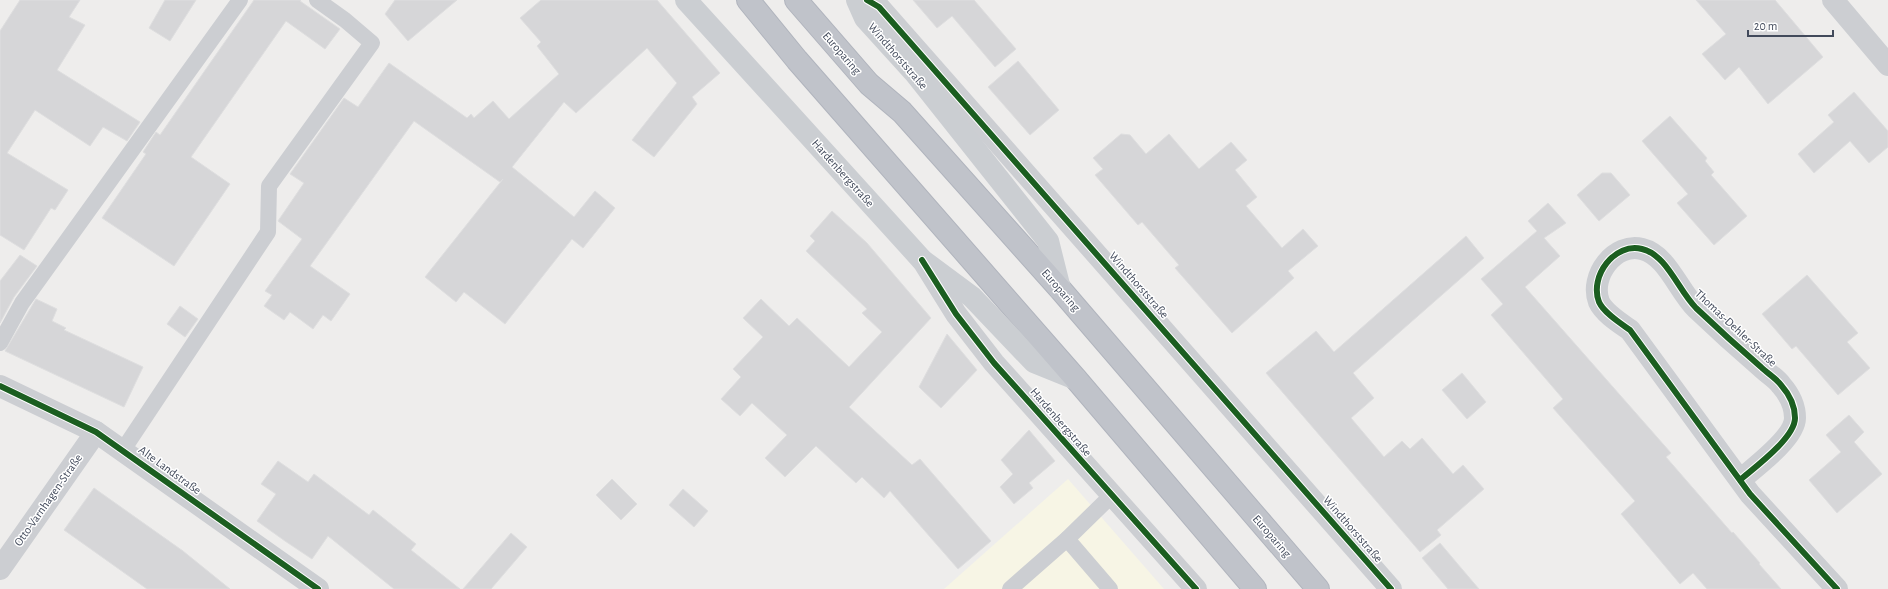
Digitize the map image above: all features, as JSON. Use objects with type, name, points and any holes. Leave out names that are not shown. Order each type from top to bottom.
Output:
[{"type":"highway","points":[[748,0],[797,60],[1076,379],[1255,589]]},
{"type":"highway","name":"Europaring","points":[[796,0],[869,84],[902,112],[1060,289],[1318,589]]},
{"type":"main road","name":"Hardenbergstraße","points":[[686,0],[922,260]]},
{"type":"main road","name":"Windthorststraße","points":[[857,0],[865,18],[914,72],[1048,241],[1060,289]]},
{"type":"main road","points":[[922,260],[972,297],[1034,362],[1076,379]]},
{"type":"street","name":"Windthorststraße","points":[[867,0],[879,7],[1391,589]]},
{"type":"street","points":[[1833,0],[1888,65]]},
{"type":"street","name":"Thomas-Dehler-Straße","points":[[1740,480],[1774,451],[1789,433],[1795,420],[1794,404],[1781,385],[1696,308],[1683,292],[1664,262],[1653,253],[1641,248],[1626,249],[1616,254],[1605,264],[1599,276],[1596,290],[1599,303],[1613,318],[1630,330],[1750,494],[1836,589]]},
{"type":"street","name":"Hardenbergstraße","points":[[922,260],[956,314],[994,363],[1111,496],[1196,589]]},
{"type":"street","name":"Alte Landstraße","points":[[0,386],[96,432],[318,589]]},
{"type":"street","name":"Otto-Varnhagen-Straße","points":[[0,569],[96,432]]},
{"type":"lane","points":[[0,343],[22,303],[240,0]]},
{"type":"lane","points":[[123,450],[268,232],[269,186],[372,43],[345,20],[316,0]]},
{"type":"lane","points":[[1010,589],[1067,539],[1111,496]]},
{"type":"lane","points":[[1067,539],[1110,589]]},
{"type":"shaded area","points":[[1068,479],[1164,589],[944,589]]},
{"type":"building","points":[[20,0],[80,0],[69,17],[85,25],[57,70],[140,122],[127,141],[103,127],[90,146],[35,110],[7,153],[68,190],[55,210],[51,208],[24,250],[0,235],[0,31]]},
{"type":"building","points":[[165,0],[196,0],[170,41],[149,28]]},
{"type":"building","points":[[254,0],[301,0],[300,1],[340,29],[325,49],[286,21],[191,157],[230,184],[174,266],[102,218],[146,154],[143,152],[156,132],[160,135]]},
{"type":"building","points":[[395,0],[457,0],[408,41],[385,14]]},
{"type":"building","points":[[541,0],[657,0],[720,73],[692,97],[697,104],[654,157],[632,140],[677,83],[647,48],[576,113],[564,102],[512,167],[574,217],[595,191],[615,208],[583,248],[572,239],[505,324],[464,292],[456,302],[425,277],[503,179],[500,182],[414,121],[310,266],[350,294],[331,321],[323,315],[313,329],[290,312],[284,320],[264,306],[272,295],[265,291],[302,239],[278,221],[304,183],[290,174],[344,98],[358,107],[389,63],[467,118],[471,114],[474,118],[493,101],[509,119],[559,74],[537,46],[541,42],[520,18]]},
{"type":"building","points":[[913,0],[974,0],[1016,49],[995,67],[952,16],[937,28]]},
{"type":"building","points":[[1696,0],[1775,0],[1823,57],[1768,104],[1739,67],[1725,80],[1702,54],[1726,34]]},
{"type":"building","points":[[1018,61],[1059,110],[1030,135],[988,87]]},
{"type":"building","points":[[1854,92],[1888,131],[1888,147],[1869,163],[1850,141],[1814,173],[1798,154],[1834,122],[1828,115]]},
{"type":"building","points":[[1670,116],[1707,158],[1705,161],[1714,172],[1711,175],[1747,216],[1714,245],[1677,203],[1688,194],[1642,141]]},
{"type":"building","points":[[1121,134],[1130,135],[1146,154],[1169,134],[1199,169],[1231,142],[1247,160],[1235,170],[1257,197],[1246,206],[1282,248],[1303,229],[1318,246],[1288,271],[1294,278],[1232,333],[1175,268],[1179,265],[1142,222],[1138,225],[1095,175],[1103,169],[1093,158]]},
{"type":"building","points":[[1602,173],[1611,173],[1630,195],[1599,221],[1577,195]]},
{"type":"building","points":[[1548,203],[1566,223],[1544,238],[1560,256],[1525,287],[1671,453],[1666,457],[1732,533],[1733,532],[1781,589],[1707,589],[1693,573],[1680,584],[1621,514],[1635,501],[1553,408],[1563,399],[1491,315],[1503,304],[1481,279],[1537,231],[1528,221]]},
{"type":"building","points":[[832,211],[867,243],[931,318],[849,407],[912,465],[920,459],[991,541],[958,569],[890,491],[884,498],[862,477],[856,483],[816,446],[785,477],[765,458],[787,435],[752,403],[740,416],[721,399],[741,377],[733,369],[763,337],[743,318],[761,299],[789,326],[797,318],[849,367],[882,332],[862,313],[867,309],[806,251],[815,241],[810,236]]},
{"type":"building","points":[[1466,236],[1484,258],[1353,373],[1374,398],[1351,418],[1384,457],[1402,441],[1410,449],[1422,438],[1453,474],[1463,465],[1484,489],[1437,530],[1441,535],[1420,552],[1266,373],[1316,331],[1334,352]]},
{"type":"building","points":[[20,255],[37,266],[14,297],[0,323],[0,281]]},
{"type":"building","points":[[1807,275],[1858,333],[1847,342],[1870,368],[1838,395],[1796,346],[1792,349],[1762,314]]},
{"type":"building","points":[[36,299],[57,309],[52,321],[66,328],[64,330],[143,367],[124,407],[5,351]]},
{"type":"building","points":[[180,306],[198,319],[185,337],[167,324]]},
{"type":"building","points":[[947,334],[977,370],[941,408],[919,387]]},
{"type":"building","points":[[1462,373],[1486,402],[1467,419],[1442,390]]},
{"type":"building","points":[[1849,415],[1864,432],[1854,442],[1882,474],[1837,513],[1809,480],[1841,452],[1826,435]]},
{"type":"building","points":[[1029,430],[1055,461],[1029,483],[1033,488],[1014,504],[1000,487],[1013,474],[1001,460]]},
{"type":"building","points":[[278,461],[308,482],[314,474],[369,515],[373,510],[416,544],[411,550],[460,589],[394,589],[328,536],[312,559],[285,541],[257,521],[276,494],[261,484]]},
{"type":"building","points":[[612,479],[637,504],[621,520],[596,495]]},
{"type":"building","points":[[94,488],[183,551],[230,589],[147,589],[64,530]]},
{"type":"building","points":[[683,489],[708,511],[694,527],[669,505]]},
{"type":"building","points":[[511,533],[527,547],[491,589],[463,589]]},
{"type":"building","points":[[1440,543],[1479,589],[1448,589],[1422,558]]},
{"type":"cycle path","points":[[867,0],[879,7],[1391,589]]},
{"type":"cycle path","points":[[1740,480],[1773,452],[1793,426],[1795,418],[1794,409],[1789,396],[1777,380],[1696,308],[1672,274],[1658,258],[1642,249],[1632,248],[1622,251],[1614,256],[1601,272],[1597,292],[1601,306],[1613,318],[1630,330],[1750,494],[1837,589]]},
{"type":"cycle path","points":[[922,260],[956,314],[994,363],[1196,589]]},
{"type":"cycle path","points":[[0,386],[96,432],[318,589]]}]
